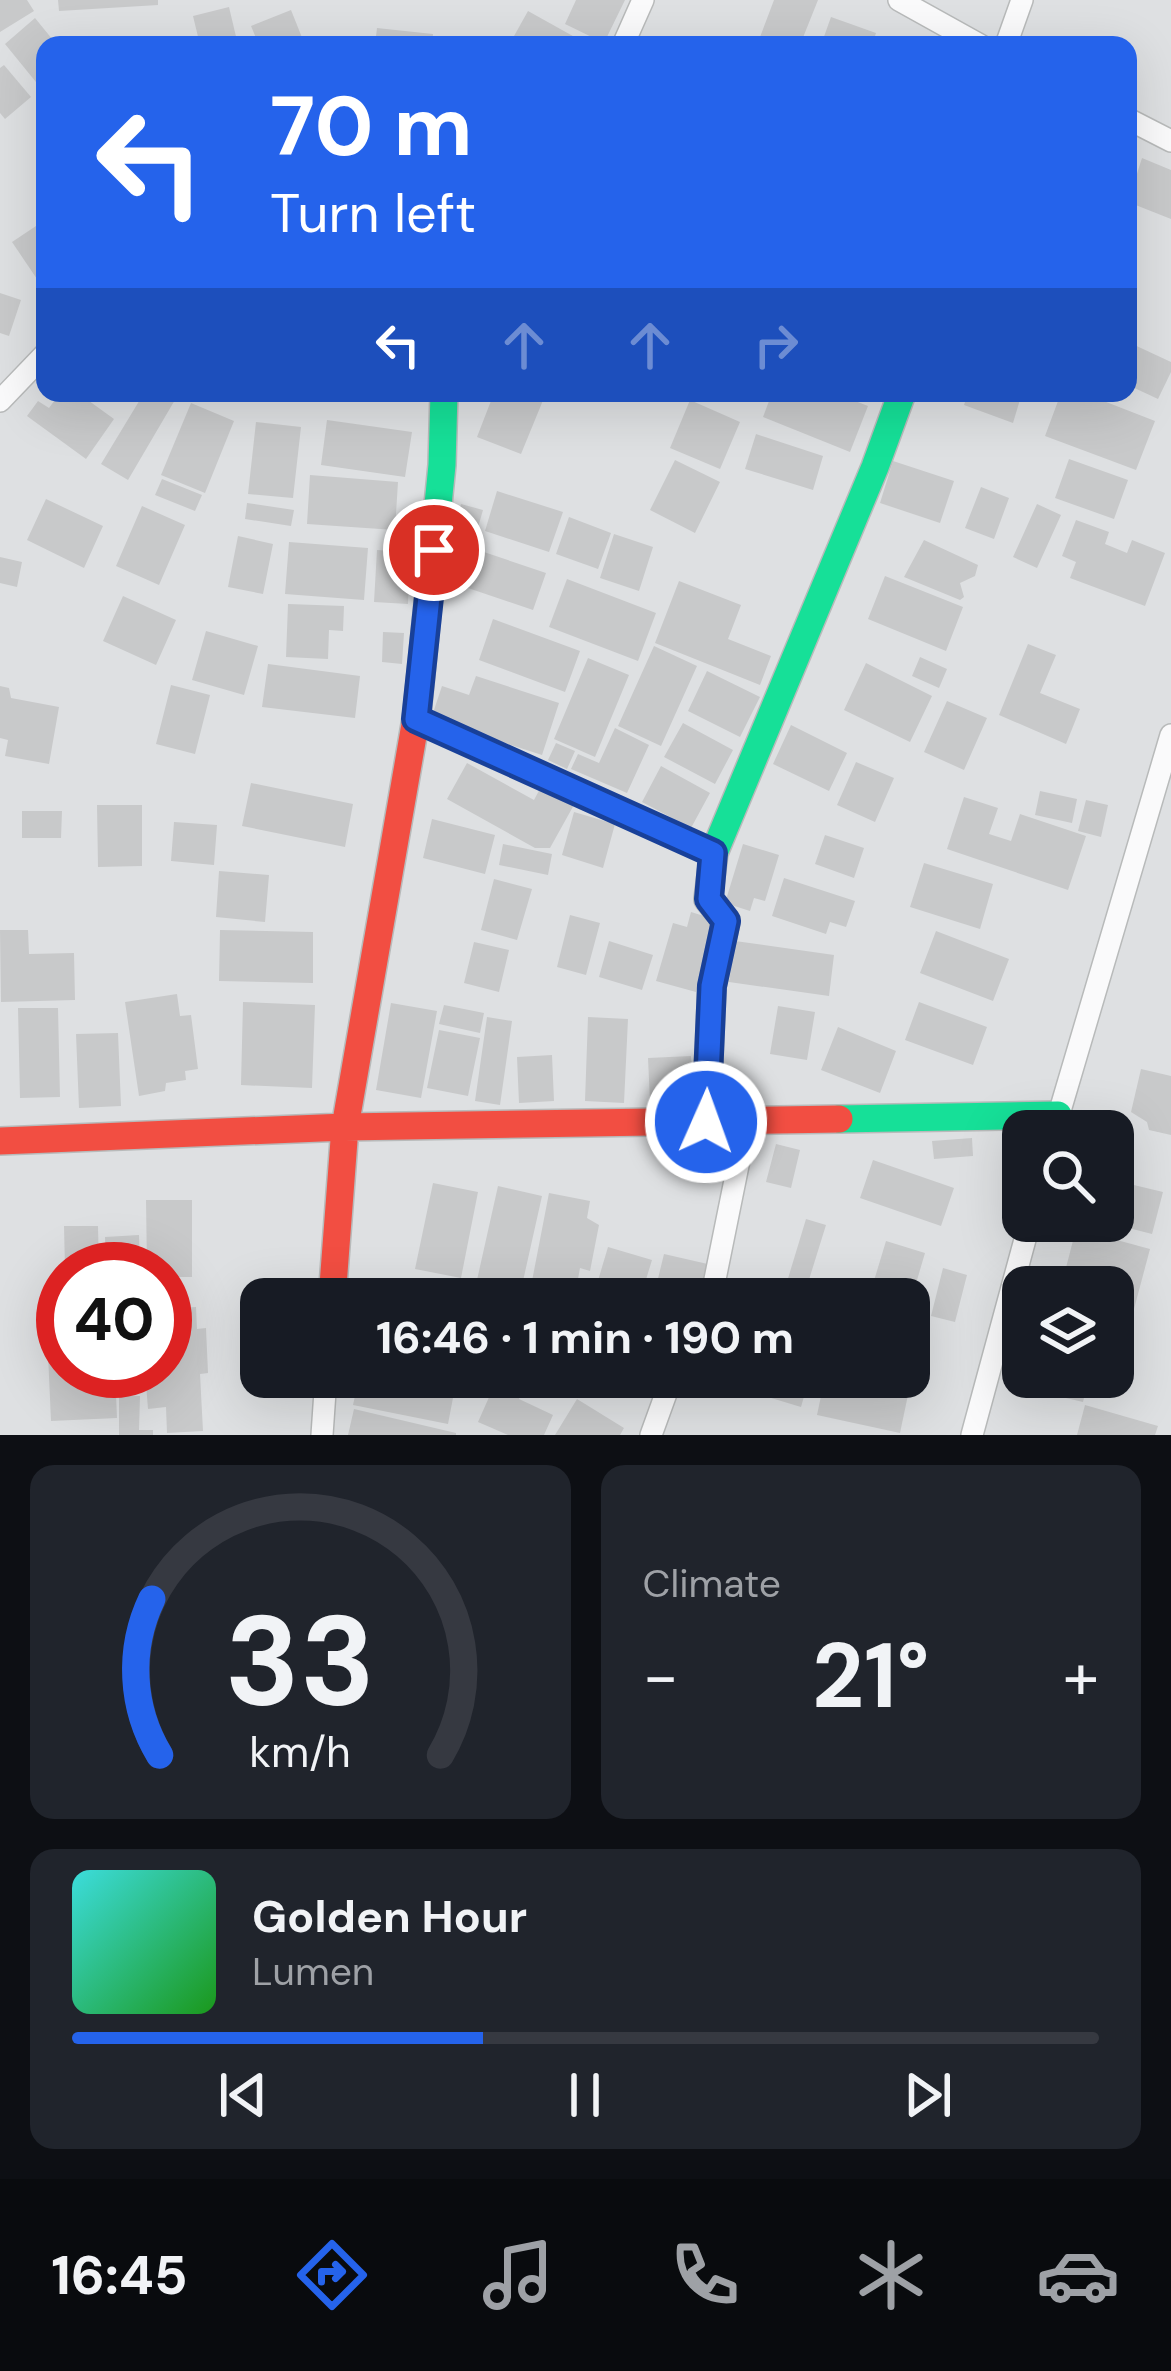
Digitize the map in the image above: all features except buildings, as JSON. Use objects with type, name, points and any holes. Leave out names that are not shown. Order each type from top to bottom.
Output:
[{"type":"street","points":[[627,36],[644,0]]},
{"type":"street","points":[[899,0],[964,36]]},
{"type":"street","points":[[1009,36],[1022,0]]},
{"type":"street","points":[[1137,124],[1171,141]]},
{"type":"street","points":[[0,401],[36,363]]},
{"type":"street","points":[[334,1278],[345,1127],[416,719],[442,466],[444,402]]},
{"type":"street","points":[[706,1122],[712,986],[726,921],[709,899],[713,853],[899,402]]},
{"type":"street","points":[[416,719],[713,853]]},
{"type":"street","points":[[1060,1110],[1171,734]]},
{"type":"street","points":[[715,1278],[747,1121]]},
{"type":"street","points":[[0,1141],[345,1127],[1002,1123]]},
{"type":"street","points":[[972,1435],[1024,1242]]},
{"type":"street","points":[[322,1435],[325,1398]]},
{"type":"street","points":[[651,1435],[664,1398]]},
{"type":"traffic: fast","points":[[417,713],[442,465],[444,402]]},
{"type":"traffic: fast","points":[[706,1122],[712,986],[726,921],[708,899],[714,853],[899,402]]},
{"type":"traffic: fast","points":[[839,1119],[1002,1116]]},
{"type":"traffic: jam","points":[[334,1278],[345,1127],[417,713]]},
{"type":"traffic: jam","points":[[0,1141],[345,1127],[839,1119]]},
{"type":"route","points":[[434,550],[416,719],[713,853],[709,899],[726,921],[712,986],[706,1122]]}]
